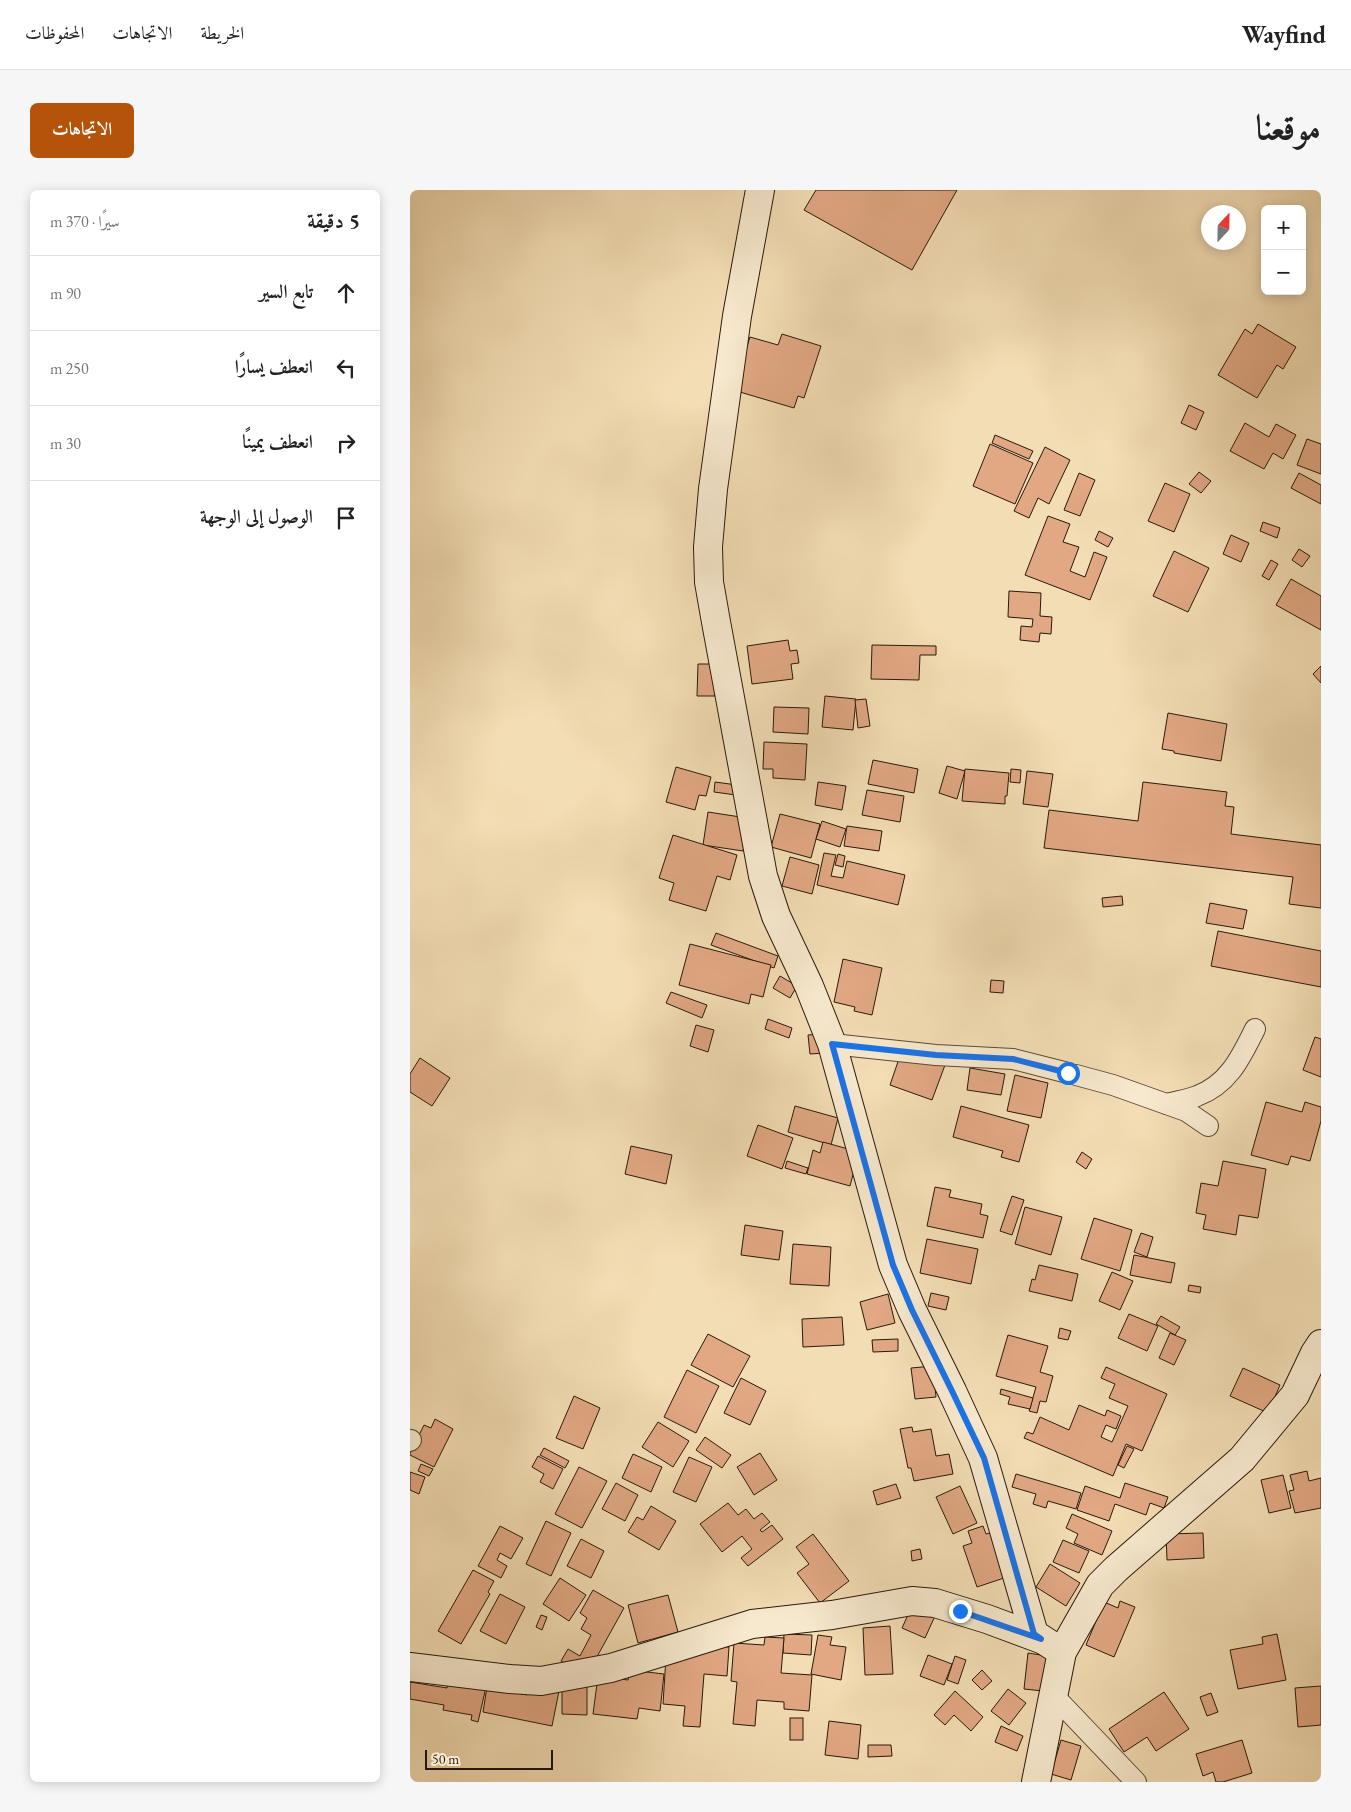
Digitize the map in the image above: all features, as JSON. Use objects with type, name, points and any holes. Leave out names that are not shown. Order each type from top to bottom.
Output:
[{"type":"street","points":[[760,190],[737,316],[708,548],[709,582],[763,876],[776,916],[810,986],[832,1044],[893,1265],[912,1310],[984,1458],[1034,1634],[1052,1645]]},
{"type":"street","points":[[1167,1104],[1198,1096],[1218,1085],[1233,1070],[1255,1029]]},
{"type":"street","points":[[832,1044],[936,1055],[1013,1059],[1113,1084],[1186,1111],[1208,1126]]},
{"type":"street","points":[[1036,1782],[1054,1696],[1052,1645],[1100,1585],[1116,1569],[1242,1459],[1295,1395],[1321,1344]]},
{"type":"street","points":[[410,1667],[542,1681],[611,1668],[752,1624],[832,1615],[912,1601],[935,1603],[986,1619],[1052,1645]]},
{"type":"street","points":[[1054,1696],[1136,1782]]},
{"type":"building","points":[[816,190],[957,190],[912,270],[804,210]]},
{"type":"building","points":[[1258,324],[1296,347],[1283,369],[1277,365],[1257,398],[1218,375],[1245,329],[1252,334]]},
{"type":"building","points":[[782,334],[821,346],[804,398],[798,396],[794,408],[733,390],[750,337],[778,345]]},
{"type":"building","points":[[1189,405],[1204,412],[1196,430],[1181,423]]},
{"type":"building","points":[[1245,423],[1269,437],[1276,424],[1296,435],[1283,459],[1273,453],[1264,469],[1230,451]]},
{"type":"building","points":[[995,435],[1033,451],[1029,459],[992,443]]},
{"type":"building","points":[[1307,439],[1321,444],[1321,474],[1297,465]]},
{"type":"building","points":[[990,444],[1033,463],[1015,504],[973,486]]},
{"type":"building","points":[[1045,447],[1070,460],[1049,504],[1038,498],[1029,518],[1014,511]]},
{"type":"building","points":[[1199,472],[1211,481],[1201,493],[1189,484]]},
{"type":"building","points":[[1079,473],[1095,480],[1080,516],[1064,510]]},
{"type":"building","points":[[1299,473],[1321,485],[1321,504],[1291,488]]},
{"type":"building","points":[[1165,483],[1190,494],[1174,532],[1148,521]]},
{"type":"building","points":[[1048,516],[1070,524],[1063,542],[1079,547],[1070,571],[1085,577],[1094,552],[1107,557],[1090,600],[1025,575]]},
{"type":"building","points":[[1263,522],[1280,528],[1277,538],[1260,531]]},
{"type":"building","points":[[1099,531],[1113,538],[1108,547],[1095,540]]},
{"type":"building","points":[[1231,535],[1249,543],[1241,562],[1223,554]]},
{"type":"building","points":[[1299,549],[1310,556],[1302,567],[1292,560]]},
{"type":"building","points":[[1174,551],[1209,568],[1188,612],[1153,596]]},
{"type":"building","points":[[1271,560],[1278,564],[1269,580],[1262,576]]},
{"type":"building","points":[[1291,579],[1321,596],[1321,630],[1276,605]]},
{"type":"building","points":[[1009,591],[1041,593],[1040,616],[1052,617],[1051,634],[1040,633],[1039,642],[1020,640],[1021,626],[1032,627],[1033,619],[1008,617]]},
{"type":"building","points":[[788,640],[790,651],[797,650],[799,663],[791,664],[793,679],[752,684],[747,646]]},
{"type":"building","points":[[872,645],[936,646],[936,655],[920,655],[919,680],[871,679]]},
{"type":"building","points":[[698,664],[716,664],[715,696],[697,696]]},
{"type":"building","points":[[1321,666],[1321,683],[1313,674]]},
{"type":"building","points":[[825,696],[856,699],[853,730],[822,727]]},
{"type":"building","points":[[866,699],[870,726],[858,728],[855,700]]},
{"type":"building","points":[[774,707],[809,708],[808,734],[773,732]]},
{"type":"building","points":[[1168,713],[1227,724],[1221,761],[1174,753],[1174,751],[1162,749]]},
{"type":"building","points":[[764,742],[807,744],[805,780],[773,778],[773,769],[763,769]]},
{"type":"building","points":[[873,760],[918,769],[914,793],[868,784]]},
{"type":"building","points":[[947,766],[965,771],[957,799],[939,793]]},
{"type":"building","points":[[676,767],[711,777],[706,796],[699,795],[695,810],[666,802]]},
{"type":"building","points":[[965,769],[1009,773],[1005,804],[962,801]]},
{"type":"building","points":[[1011,769],[1021,770],[1020,783],[1010,782]]},
{"type":"building","points":[[1027,771],[1053,774],[1048,807],[1023,804]]},
{"type":"building","points":[[715,782],[737,785],[736,795],[714,792]]},
{"type":"building","points":[[818,782],[846,786],[842,810],[815,805]]},
{"type":"building","points":[[1143,782],[1227,792],[1225,806],[1234,807],[1231,834],[1321,845],[1321,908],[1289,904],[1293,877],[1044,848],[1049,810],[1138,821]]},
{"type":"building","points":[[867,790],[904,796],[900,822],[862,815]]},
{"type":"building","points":[[708,812],[747,818],[743,851],[703,845]]},
{"type":"building","points":[[780,814],[820,824],[811,858],[771,847]]},
{"type":"building","points":[[822,821],[846,829],[840,847],[816,839]]},
{"type":"building","points":[[847,826],[882,831],[879,851],[844,846]]},
{"type":"building","points":[[673,835],[737,855],[730,880],[717,876],[706,911],[669,900],[674,883],[659,878]]},
{"type":"building","points":[[824,853],[836,855],[831,876],[843,878],[847,861],[905,875],[898,905],[817,885]]},
{"type":"building","points":[[838,854],[845,856],[843,867],[835,865]]},
{"type":"building","points":[[790,857],[819,865],[812,894],[782,886]]},
{"type":"building","points":[[1122,896],[1123,905],[1103,907],[1102,898]]},
{"type":"building","points":[[1210,903],[1247,910],[1243,929],[1206,923]]},
{"type":"building","points":[[1218,931],[1321,951],[1321,987],[1211,966]]},
{"type":"building","points":[[716,933],[778,956],[774,968],[711,945]]},
{"type":"building","points":[[690,944],[771,965],[763,997],[751,994],[749,1004],[679,985]]},
{"type":"building","points":[[843,959],[882,968],[872,1015],[854,1011],[855,1007],[834,1002]]},
{"type":"building","points":[[780,976],[797,986],[790,998],[773,988]]},
{"type":"building","points":[[991,980],[1004,981],[1003,993],[990,992]]},
{"type":"building","points":[[671,992],[707,1005],[702,1018],[666,1003]]},
{"type":"building","points":[[768,1019],[792,1028],[789,1038],[765,1029]]},
{"type":"building","points":[[696,1025],[714,1030],[708,1052],[690,1046]]},
{"type":"building","points":[[822,1034],[824,1053],[810,1054],[808,1035]]},
{"type":"building","points":[[1315,1037],[1321,1039],[1321,1077],[1303,1070]]},
{"type":"building","points":[[902,1050],[945,1065],[932,1100],[890,1085]]},
{"type":"building","points":[[420,1058],[450,1078],[432,1106],[410,1092],[410,1074]]},
{"type":"building","points":[[970,1068],[1005,1074],[1001,1095],[967,1090]]},
{"type":"building","points":[[1015,1075],[1048,1083],[1041,1118],[1007,1111]]},
{"type":"building","points":[[1266,1102],[1302,1112],[1305,1102],[1321,1107],[1321,1121],[1310,1161],[1291,1156],[1288,1165],[1251,1155]]},
{"type":"building","points":[[795,1106],[838,1118],[831,1145],[788,1132]]},
{"type":"building","points":[[961,1106],[1029,1125],[1019,1162],[1001,1157],[1003,1151],[953,1137]]},
{"type":"building","points":[[758,1125],[793,1138],[782,1169],[747,1156]]},
{"type":"building","points":[[823,1142],[859,1152],[850,1186],[807,1174],[813,1150],[820,1153]]},
{"type":"building","points":[[631,1146],[672,1155],[666,1184],[625,1174]]},
{"type":"building","points":[[1082,1152],[1092,1159],[1086,1169],[1076,1162]]},
{"type":"building","points":[[787,1161],[808,1168],[806,1174],[785,1168]]},
{"type":"building","points":[[1223,1161],[1266,1169],[1258,1218],[1239,1215],[1236,1235],[1203,1229],[1206,1215],[1196,1213],[1201,1183],[1218,1186]]},
{"type":"building","points":[[935,1187],[951,1190],[949,1197],[982,1204],[980,1214],[988,1216],[983,1238],[927,1226]]},
{"type":"building","points":[[1012,1196],[1024,1200],[1012,1235],[1000,1231]]},
{"type":"building","points":[[1025,1207],[1062,1217],[1051,1255],[1015,1244]]},
{"type":"building","points":[[1094,1218],[1132,1230],[1120,1271],[1081,1259]]},
{"type":"building","points":[[745,1225],[783,1231],[779,1260],[741,1255]]},
{"type":"building","points":[[1141,1233],[1153,1237],[1147,1257],[1134,1252]]},
{"type":"building","points":[[927,1239],[978,1249],[971,1284],[920,1273]]},
{"type":"building","points":[[793,1244],[831,1247],[829,1286],[790,1284]]},
{"type":"building","points":[[1134,1255],[1175,1263],[1171,1283],[1130,1275]]},
{"type":"building","points":[[1039,1265],[1078,1274],[1072,1301],[1029,1291],[1032,1279],[1035,1280]]},
{"type":"building","points":[[1112,1272],[1133,1281],[1120,1310],[1099,1301]]},
{"type":"building","points":[[1189,1285],[1201,1287],[1200,1293],[1188,1291]]},
{"type":"building","points":[[931,1293],[949,1297],[946,1310],[928,1306]]},
{"type":"building","points":[[888,1294],[895,1323],[867,1330],[860,1302]]},
{"type":"building","points":[[1129,1314],[1158,1326],[1147,1351],[1118,1338]]},
{"type":"building","points":[[1161,1316],[1180,1327],[1175,1335],[1156,1324]]},
{"type":"building","points":[[842,1317],[844,1345],[803,1347],[802,1319]]},
{"type":"building","points":[[1060,1328],[1071,1331],[1068,1340],[1058,1338]]},
{"type":"building","points":[[1170,1333],[1186,1340],[1174,1365],[1159,1358]]},
{"type":"building","points":[[708,1334],[750,1356],[733,1387],[691,1365]]},
{"type":"building","points":[[1008,1335],[1048,1346],[1040,1372],[1053,1376],[1046,1402],[1040,1401],[1037,1413],[1029,1411],[1036,1387],[996,1376]]},
{"type":"building","points":[[898,1339],[898,1351],[873,1352],[872,1340]]},
{"type":"building","points":[[933,1366],[936,1397],[915,1399],[911,1368]]},
{"type":"building","points":[[1106,1367],[1167,1394],[1142,1451],[1126,1444],[1113,1476],[1024,1438],[1027,1432],[1033,1434],[1040,1417],[1069,1430],[1079,1405],[1105,1416],[1107,1410],[1121,1416],[1116,1429],[1106,1425],[1101,1437],[1112,1442],[1128,1406],[1109,1398],[1115,1384],[1101,1378]]},
{"type":"building","points":[[1243,1368],[1280,1385],[1268,1413],[1230,1396]]},
{"type":"building","points":[[687,1370],[719,1386],[696,1433],[664,1417]]},
{"type":"building","points":[[741,1378],[766,1391],[750,1425],[724,1413]]},
{"type":"building","points":[[1001,1389],[1033,1398],[1030,1409],[1008,1404],[1010,1397],[1000,1394]]},
{"type":"building","points":[[574,1396],[600,1408],[583,1449],[556,1438]]},
{"type":"building","points":[[435,1419],[453,1429],[434,1467],[410,1455],[410,1453],[424,1425],[431,1428]]},
{"type":"building","points":[[658,1422],[689,1441],[673,1467],[642,1447]]},
{"type":"building","points":[[912,1427],[913,1432],[931,1429],[936,1456],[949,1454],[953,1474],[914,1481],[911,1468],[908,1468],[900,1429]]},
{"type":"building","points":[[705,1437],[731,1455],[722,1468],[696,1450]]},
{"type":"building","points":[[1127,1446],[1134,1449],[1124,1468],[1118,1465]]},
{"type":"building","points":[[544,1448],[569,1461],[565,1468],[540,1455]]},
{"type":"building","points":[[760,1453],[777,1480],[754,1495],[737,1467]]},
{"type":"building","points":[[633,1454],[662,1467],[651,1492],[622,1478]]},
{"type":"building","points":[[538,1456],[563,1469],[553,1489],[540,1482],[544,1474],[532,1467]]},
{"type":"building","points":[[689,1457],[712,1467],[696,1502],[673,1492]]},
{"type":"building","points":[[421,1464],[433,1469],[429,1476],[418,1471]]},
{"type":"building","points":[[579,1467],[607,1481],[582,1528],[555,1514]]},
{"type":"building","points":[[1307,1471],[1309,1481],[1321,1478],[1321,1508],[1295,1513],[1289,1491],[1294,1490],[1290,1475]]},
{"type":"building","points":[[410,1472],[425,1477],[419,1494],[410,1490]]},
{"type":"building","points":[[1016,1474],[1081,1493],[1076,1509],[1048,1501],[1046,1508],[1033,1504],[1036,1494],[1012,1487]]},
{"type":"building","points":[[1283,1475],[1291,1508],[1269,1513],[1261,1480]]},
{"type":"building","points":[[616,1483],[638,1495],[625,1521],[602,1509]]},
{"type":"building","points":[[1125,1483],[1168,1497],[1164,1508],[1150,1503],[1146,1515],[1115,1504],[1109,1521],[1077,1510],[1085,1486],[1120,1498]]},
{"type":"building","points":[[896,1484],[901,1498],[877,1505],[873,1491]]},
{"type":"building","points":[[960,1486],[977,1523],[953,1534],[936,1497]]},
{"type":"building","points":[[728,1503],[738,1515],[746,1509],[754,1519],[762,1513],[770,1522],[760,1530],[762,1532],[772,1525],[783,1539],[748,1566],[741,1558],[752,1549],[742,1536],[722,1552],[700,1524]]},
{"type":"building","points":[[651,1506],[676,1521],[659,1550],[628,1532],[637,1517],[643,1520]]},
{"type":"building","points":[[1072,1514],[1112,1531],[1102,1555],[1074,1543],[1078,1534],[1066,1528]]},
{"type":"building","points":[[546,1521],[571,1533],[551,1576],[526,1564]]},
{"type":"building","points":[[500,1526],[523,1538],[511,1559],[500,1553],[497,1560],[507,1566],[501,1578],[478,1566]]},
{"type":"building","points":[[983,1526],[986,1534],[1000,1530],[1022,1572],[977,1587],[963,1546],[972,1543],[968,1531]]},
{"type":"building","points":[[1203,1533],[1204,1558],[1167,1560],[1166,1534]]},
{"type":"building","points":[[813,1534],[849,1581],[820,1603],[797,1573],[809,1564],[796,1547]]},
{"type":"building","points":[[581,1539],[604,1551],[591,1578],[567,1566]]},
{"type":"building","points":[[1063,1540],[1089,1551],[1079,1573],[1053,1562]]},
{"type":"building","points":[[920,1549],[922,1559],[912,1561],[911,1551]]},
{"type":"building","points":[[1050,1564],[1080,1583],[1066,1606],[1036,1587]]},
{"type":"building","points":[[473,1570],[494,1581],[488,1592],[490,1594],[461,1644],[438,1631]]},
{"type":"building","points":[[560,1578],[586,1595],[569,1621],[543,1604]]},
{"type":"building","points":[[593,1590],[624,1608],[594,1662],[587,1658],[580,1671],[561,1661],[568,1649],[580,1656],[591,1635],[581,1629],[587,1618],[580,1613]]},
{"type":"building","points":[[500,1594],[525,1607],[506,1644],[480,1631]]},
{"type":"building","points":[[668,1595],[678,1632],[638,1643],[628,1605]]},
{"type":"building","points":[[1120,1601],[1135,1607],[1114,1657],[1086,1645],[1104,1602],[1118,1608]]},
{"type":"building","points":[[912,1606],[935,1616],[925,1638],[902,1628]]},
{"type":"building","points":[[541,1615],[547,1617],[542,1630],[536,1627]]},
{"type":"building","points":[[890,1626],[893,1674],[865,1675],[863,1628]]},
{"type":"building","points":[[784,1634],[812,1635],[811,1655],[783,1653]]},
{"type":"building","points":[[1277,1634],[1286,1680],[1238,1689],[1230,1650],[1263,1644],[1262,1637]]},
{"type":"building","points":[[818,1635],[832,1637],[830,1645],[846,1647],[841,1680],[811,1674]]},
{"type":"building","points":[[765,1637],[784,1638],[781,1673],[812,1675],[809,1711],[784,1709],[784,1702],[757,1700],[755,1726],[733,1724],[737,1682],[731,1681],[734,1643],[764,1645]]},
{"type":"building","points":[[705,1645],[729,1647],[727,1676],[704,1674],[700,1727],[683,1726],[685,1706],[663,1704],[666,1657]]},
{"type":"building","points":[[1028,1653],[1047,1656],[1043,1691],[1024,1689]]},
{"type":"building","points":[[928,1655],[952,1664],[944,1685],[920,1676]]},
{"type":"building","points":[[955,1656],[966,1660],[958,1684],[947,1680]]},
{"type":"building","points":[[630,1670],[664,1674],[660,1711],[639,1708],[637,1719],[593,1714],[598,1676],[628,1680]]},
{"type":"building","points":[[982,1670],[992,1681],[982,1690],[972,1680]]},
{"type":"building","points":[[448,1681],[486,1687],[478,1722],[471,1720],[472,1715],[443,1710],[444,1705],[410,1699],[410,1682],[447,1688]]},
{"type":"building","points":[[562,1683],[587,1683],[587,1715],[562,1714]]},
{"type":"building","points":[[529,1685],[559,1691],[552,1726],[483,1712],[487,1687],[527,1695]]},
{"type":"building","points":[[1321,1686],[1321,1725],[1298,1727],[1295,1688]]},
{"type":"building","points":[[1008,1689],[1026,1703],[1009,1725],[991,1711]]},
{"type":"building","points":[[955,1691],[983,1717],[971,1731],[954,1715],[945,1725],[934,1715]]},
{"type":"building","points":[[1164,1692],[1189,1729],[1156,1751],[1147,1737],[1124,1752],[1109,1729]]},
{"type":"building","points":[[1211,1693],[1218,1712],[1207,1716],[1200,1697]]},
{"type":"building","points":[[790,1718],[803,1718],[803,1740],[790,1740]]},
{"type":"building","points":[[829,1721],[861,1725],[858,1759],[825,1755]]},
{"type":"building","points":[[1001,1726],[1023,1736],[1017,1751],[995,1742]]},
{"type":"building","points":[[1061,1740],[1081,1746],[1071,1780],[1051,1774]]},
{"type":"building","points":[[1242,1740],[1252,1773],[1223,1782],[1216,1782],[1213,1772],[1203,1776],[1196,1754]]},
{"type":"building","points":[[868,1745],[891,1745],[892,1756],[868,1757]]},
{"type":"route","points":[[960,1611],[1041,1639],[1034,1634],[984,1458],[912,1310],[893,1265],[832,1044],[936,1055],[1013,1059],[1068,1073]]}]
